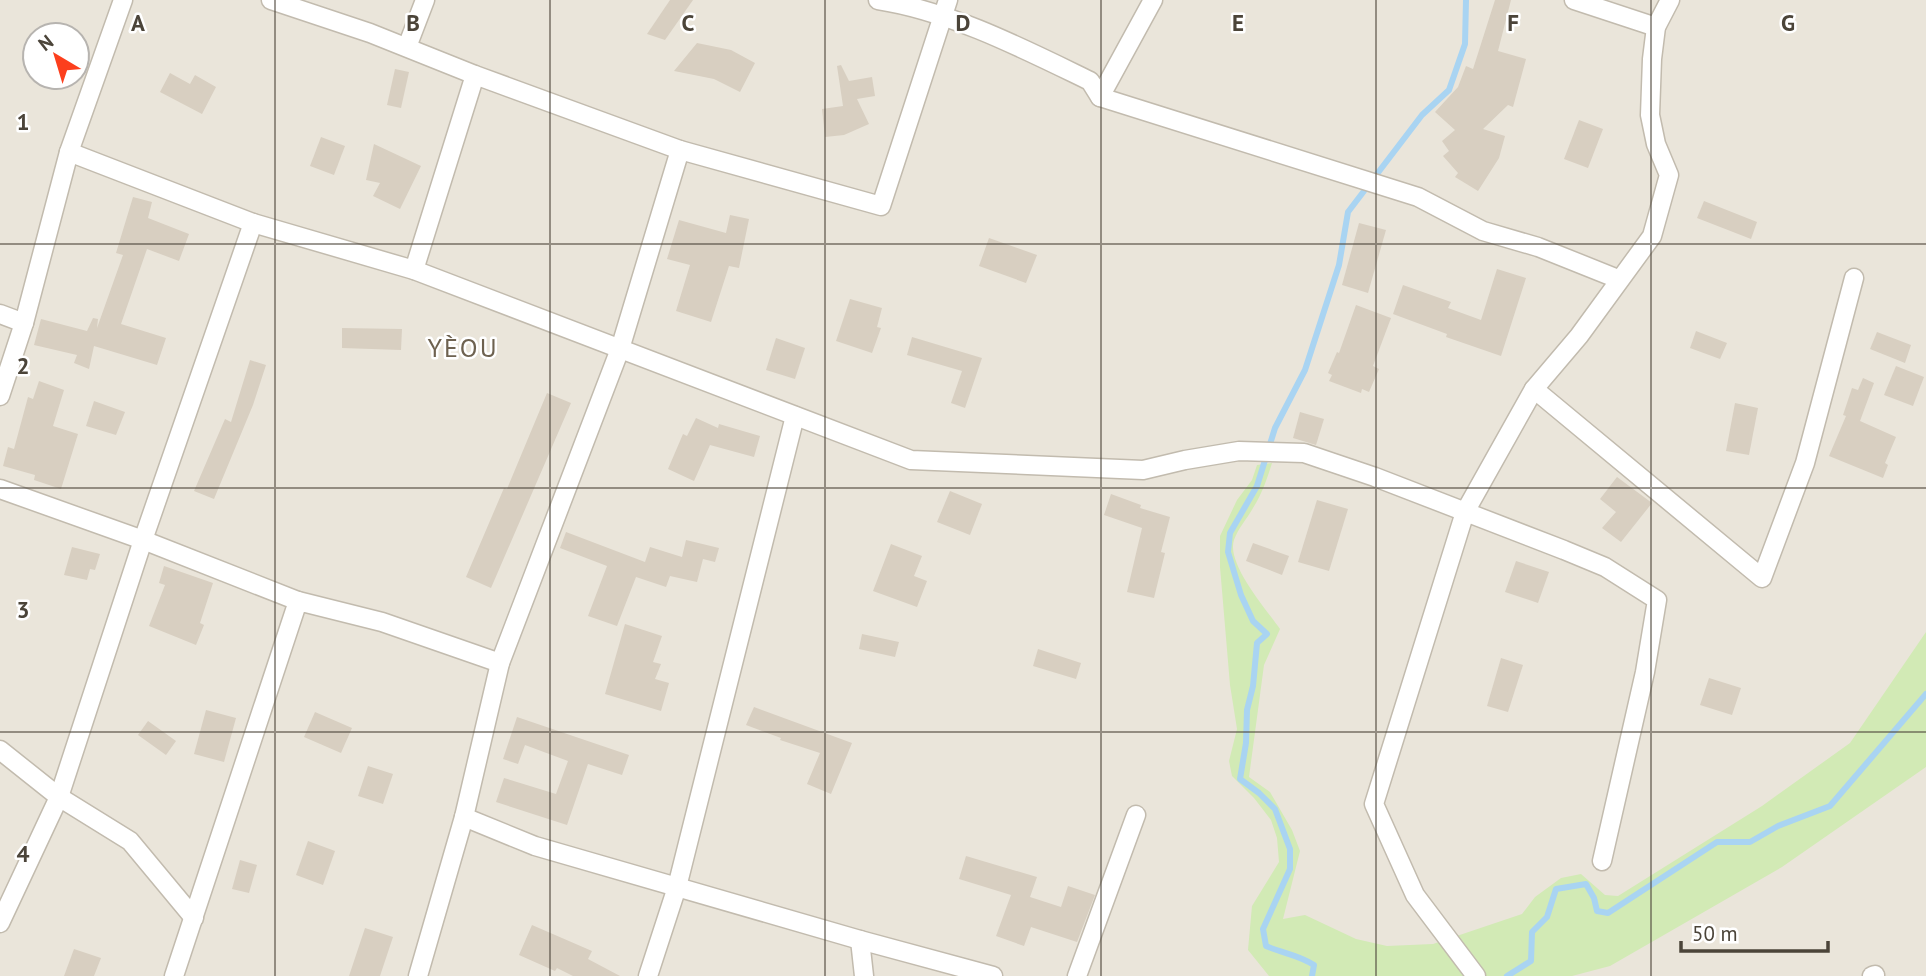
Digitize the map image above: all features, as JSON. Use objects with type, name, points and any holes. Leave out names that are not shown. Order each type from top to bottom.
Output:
[{"type":"street","points":[[0,396],[24,323],[69,152],[123,0]]},
{"type":"street","points":[[271,0],[407,47],[475,75],[680,150],[881,206],[945,7]]},
{"type":"street","points":[[407,47],[425,0]]},
{"type":"street","points":[[878,0],[945,7],[1090,81],[1100,97],[1418,197],[1483,231],[1538,247],[1618,279]]},
{"type":"street","points":[[1100,97],[1153,0]]},
{"type":"street","points":[[1574,0],[1656,27]]},
{"type":"street","points":[[1476,976],[1415,895],[1374,804],[1465,512],[1534,389],[1579,336],[1618,279],[1652,236],[1669,175],[1656,144],[1650,115],[1652,59],[1656,27],[1670,0]]},
{"type":"street","points":[[414,270],[475,75]]},
{"type":"street","points":[[418,976],[464,817],[500,663],[620,349],[680,150]]},
{"type":"street","points":[[69,152],[253,223],[414,270],[911,460],[1143,470],[1239,451],[1304,453],[1375,477],[1605,567],[1657,600],[1642,685],[1602,861]]},
{"type":"street","points":[[0,923],[59,797],[143,540],[253,223]]},
{"type":"street","points":[[1534,389],[1762,578],[1805,463],[1854,278]]},
{"type":"street","points":[[0,314],[24,323]]},
{"type":"street","points":[[648,976],[677,887],[795,416]]},
{"type":"street","points":[[0,489],[143,540],[298,601],[382,622],[500,663]]},
{"type":"street","points":[[174,976],[298,601]]},
{"type":"street","points":[[0,750],[59,797],[130,841],[194,918]]},
{"type":"street","points":[[1077,976],[1136,815]]},
{"type":"street","points":[[464,817],[535,846],[993,976]]},
{"type":"street","points":[[860,940],[864,976]]},
{"type":"shaded area","points":[[0,0],[1926,0],[1926,976],[0,976]]},
{"type":"green space","points":[[1272,463],[1259,497],[1234,540],[1233,550],[1242,574],[1280,629],[1264,665],[1249,777],[1270,792],[1292,830],[1300,851],[1283,919],[1305,915],[1356,939],[1387,946],[1433,944],[1522,914],[1535,897],[1561,878],[1581,874],[1605,895],[1618,896],[1762,806],[1850,743],[1926,632],[1926,767],[1782,867],[1610,966],[1572,976],[1269,976],[1248,950],[1252,906],[1279,862],[1277,838],[1271,820],[1232,776],[1229,761],[1237,729],[1230,685],[1220,536],[1237,500],[1252,480],[1257,465]]},
{"type":"building","points":[[670,0],[693,0],[665,40],[647,34]]},
{"type":"building","points":[[1495,0],[1511,0],[1498,51],[1526,59],[1513,107],[1508,105],[1483,129],[1505,136],[1499,158],[1478,191],[1455,177],[1458,173],[1443,156],[1449,151],[1442,141],[1455,130],[1435,112],[1458,87],[1466,66],[1473,69]]},
{"type":"building","points":[[697,43],[731,50],[755,63],[740,92],[714,79],[674,71]]},
{"type":"building","points":[[841,65],[849,81],[872,77],[875,96],[857,99],[869,124],[844,135],[825,137],[822,109],[843,106],[837,66]]},
{"type":"building","points":[[395,69],[409,72],[401,108],[387,105]]},
{"type":"building","points":[[170,73],[190,84],[195,75],[216,87],[202,114],[160,92]]},
{"type":"building","points":[[1579,120],[1603,129],[1588,168],[1564,159]]},
{"type":"building","points":[[321,137],[345,146],[334,175],[310,166]]},
{"type":"building","points":[[374,144],[421,166],[400,209],[373,196],[380,183],[366,180]]},
{"type":"building","points":[[133,197],[152,202],[148,218],[189,234],[179,261],[147,249],[121,324],[166,338],[157,365],[94,346],[89,369],[74,363],[77,355],[34,345],[41,319],[87,331],[93,318],[98,319],[97,328],[123,255],[116,253]]},
{"type":"building","points":[[1704,201],[1757,222],[1751,239],[1697,218]]},
{"type":"building","points":[[730,215],[749,219],[739,268],[729,266],[711,322],[676,311],[690,265],[667,259],[679,220],[726,233]]},
{"type":"building","points":[[1359,223],[1386,230],[1368,293],[1342,285]]},
{"type":"building","points":[[989,238],[1037,255],[1026,283],[979,266]]},
{"type":"building","points":[[1497,269],[1526,278],[1501,356],[1446,337],[1447,334],[1393,314],[1403,285],[1451,302],[1448,308],[1481,320]]},
{"type":"building","points":[[850,299],[882,308],[877,327],[881,328],[872,353],[836,341]]},
{"type":"building","points":[[1356,305],[1391,318],[1373,366],[1379,369],[1369,392],[1362,389],[1361,393],[1329,381],[1332,375],[1328,373],[1337,352],[1339,353]]},
{"type":"building","points":[[342,328],[402,329],[401,350],[342,348]]},
{"type":"building","points":[[1696,331],[1727,343],[1720,359],[1690,348]]},
{"type":"building","points":[[1877,332],[1911,345],[1905,363],[1870,349]]},
{"type":"building","points":[[912,337],[982,358],[965,408],[951,403],[962,371],[907,355]]},
{"type":"building","points":[[776,338],[805,348],[795,379],[766,370]]},
{"type":"building","points":[[250,360],[266,365],[253,405],[214,499],[194,491],[225,419],[231,422]]},
{"type":"building","points":[[1896,366],[1924,377],[1913,406],[1884,395]]},
{"type":"building","points":[[1863,378],[1874,383],[1860,421],[1896,437],[1885,463],[1888,465],[1883,478],[1829,456],[1846,416],[1843,415],[1852,388],[1858,390]]},
{"type":"building","points":[[39,381],[64,390],[53,426],[78,434],[61,489],[34,480],[35,475],[3,466],[8,447],[14,449],[28,397],[33,399]]},
{"type":"building","points":[[547,393],[571,403],[491,588],[466,577]]},
{"type":"building","points":[[94,401],[125,412],[116,435],[86,426]]},
{"type":"building","points":[[1735,403],[1758,408],[1749,455],[1726,451]]},
{"type":"building","points":[[1300,412],[1324,419],[1316,445],[1293,438]]},
{"type":"building","points":[[696,418],[718,428],[719,424],[760,436],[754,457],[710,445],[694,481],[668,469],[683,434],[687,436]]},
{"type":"building","points":[[1617,477],[1652,503],[1621,542],[1602,528],[1616,512],[1600,499]]},
{"type":"building","points":[[950,491],[982,504],[970,535],[937,522]]},
{"type":"building","points":[[1111,494],[1141,505],[1140,508],[1170,517],[1154,598],[1127,592],[1142,528],[1104,515]]},
{"type":"building","points":[[1317,500],[1348,509],[1329,571],[1298,562]]},
{"type":"building","points":[[566,532],[645,562],[650,547],[682,557],[686,540],[719,548],[715,562],[703,559],[697,582],[670,576],[666,587],[636,577],[617,626],[588,616],[607,566],[560,548]]},
{"type":"building","points":[[1253,543],[1289,556],[1282,575],[1246,561]]},
{"type":"building","points":[[891,544],[922,556],[914,576],[927,581],[917,607],[873,591]]},
{"type":"building","points":[[72,547],[100,554],[95,570],[90,569],[87,580],[64,575]]},
{"type":"building","points":[[1516,561],[1549,572],[1538,603],[1505,592]]},
{"type":"building","points":[[164,566],[213,583],[200,623],[204,625],[196,645],[149,626],[165,585],[159,583]]},
{"type":"building","points":[[625,624],[662,636],[653,662],[661,664],[655,679],[669,683],[661,711],[605,694]]},
{"type":"building","points":[[862,634],[899,642],[895,657],[859,649]]},
{"type":"building","points":[[1038,649],[1081,663],[1076,679],[1033,666]]},
{"type":"building","points":[[1501,658],[1523,665],[1508,712],[1487,706]]},
{"type":"building","points":[[1709,678],[1741,688],[1732,715],[1700,705]]},
{"type":"building","points":[[754,707],[852,743],[831,794],[807,784],[820,753],[746,725]]},
{"type":"building","points":[[206,710],[236,718],[224,762],[194,754]]},
{"type":"building","points":[[315,712],[352,728],[341,753],[304,737]]},
{"type":"building","points":[[517,717],[629,755],[622,775],[588,764],[567,825],[496,802],[504,778],[556,794],[568,761],[525,745],[518,764],[503,759]]},
{"type":"building","points":[[148,721],[176,741],[166,755],[138,735]]},
{"type":"building","points":[[368,766],[393,774],[383,804],[358,796]]},
{"type":"building","points":[[308,841],[335,851],[323,885],[296,875]]},
{"type":"building","points":[[966,856],[1037,877],[1030,897],[1061,907],[1068,886],[1095,895],[1077,942],[1031,927],[1024,946],[996,936],[1011,895],[959,879]]},
{"type":"building","points":[[240,860],[257,865],[249,893],[232,889]]},
{"type":"building","points":[[532,925],[592,951],[588,959],[620,976],[573,976],[519,955]]},
{"type":"building","points":[[365,928],[393,937],[380,976],[349,976]]},
{"type":"building","points":[[74,949],[101,958],[94,976],[64,976]]},
{"type":"waterway","points":[[1312,976],[1314,965],[1266,946],[1263,929],[1290,869],[1290,849],[1275,809],[1240,779],[1257,643],[1267,634],[1253,621],[1241,595],[1228,552],[1230,533],[1257,486],[1275,428],[1305,370],[1339,265],[1348,212],[1422,115],[1449,90],[1465,44],[1466,0]]},
{"type":"waterway","points":[[1507,976],[1531,961],[1532,932],[1547,917],[1556,889],[1586,884],[1594,898],[1597,911],[1608,913],[1717,842],[1750,842],[1778,826],[1830,806],[1926,694]]},
{"type":"district","name":"YÈOU","points":[[463,347]]}]
